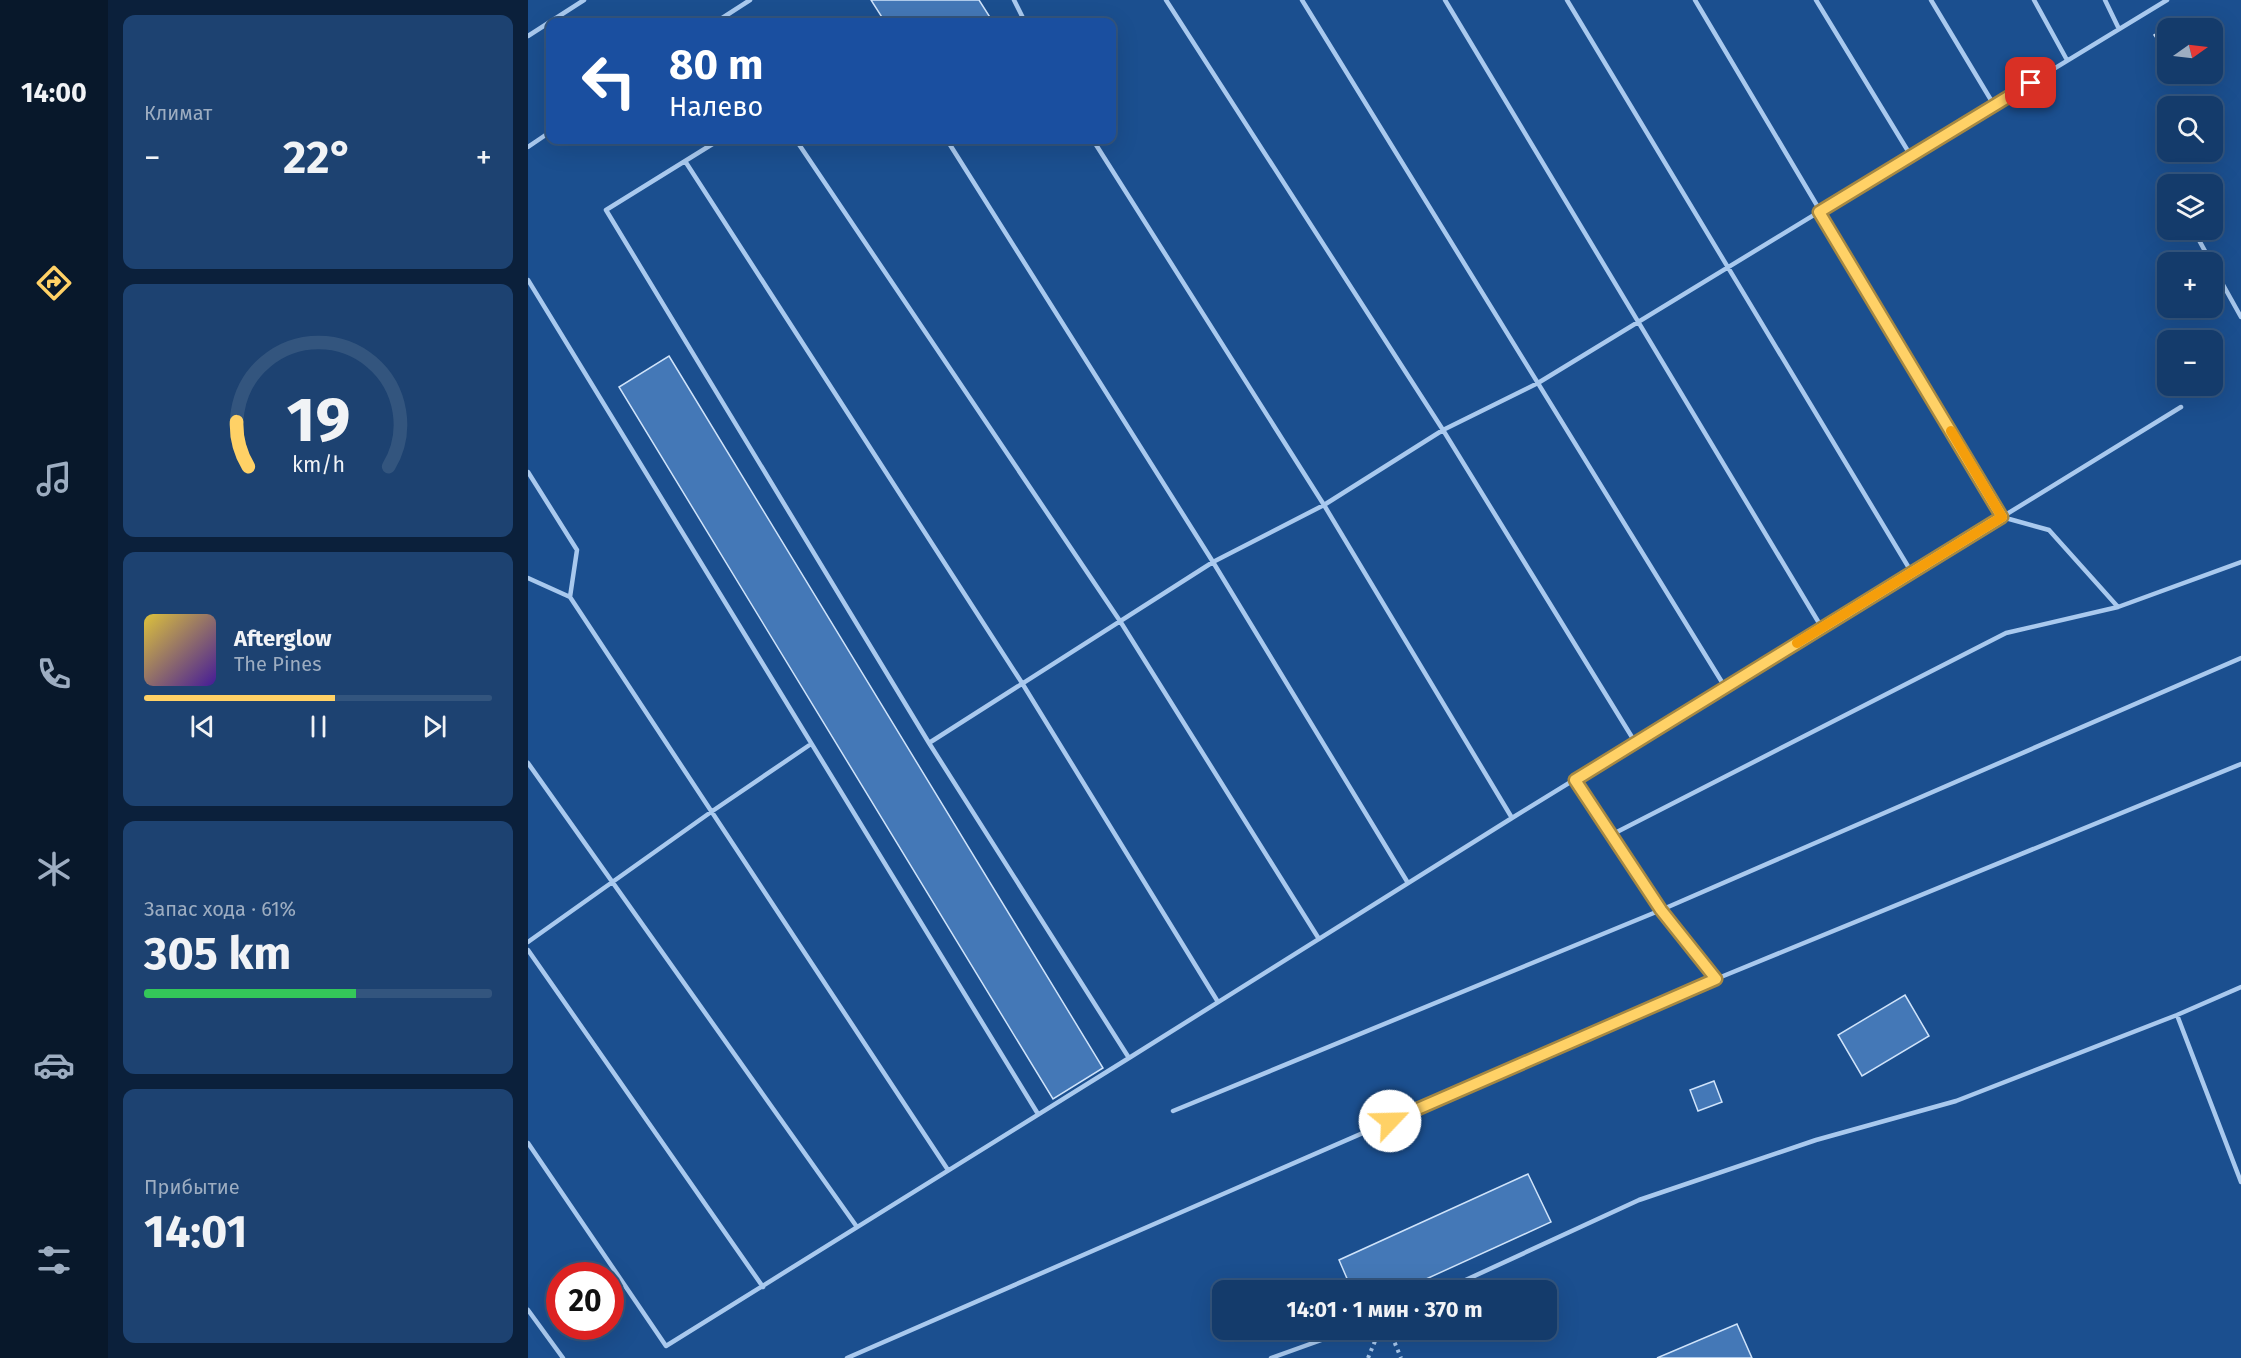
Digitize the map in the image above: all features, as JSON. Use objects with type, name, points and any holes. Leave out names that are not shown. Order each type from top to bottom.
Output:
[{"type":"lane","points":[[556,18],[584,0]]},
{"type":"lane","points":[[722,18],[750,0]]},
{"type":"lane","points":[[1014,0],[1023,18]]},
{"type":"lane","points":[[1166,0],[1443,430],[1635,742]]},
{"type":"lane","points":[[1302,0],[1725,687]]},
{"type":"lane","points":[[1445,0],[1822,628]]},
{"type":"lane","points":[[1567,0],[1912,573]]},
{"type":"lane","points":[[1695,0],[2002,517],[2049,530],[2118,607]]},
{"type":"lane","points":[[1816,0],[1911,156]]},
{"type":"lane","points":[[1931,0],[1994,105]]},
{"type":"lane","points":[[2034,0],[2067,60]]},
{"type":"lane","points":[[2104,0],[2119,29]]},
{"type":"lane","points":[[929,743],[1213,562],[1324,505],[1443,430],[1538,383],[2167,0]]},
{"type":"lane","points":[[528,36],[546,24]]},
{"type":"lane","points":[[528,147],[546,135]]},
{"type":"lane","points":[[713,144],[606,210],[929,743],[1129,1058]]},
{"type":"lane","points":[[799,144],[1120,621],[1319,939]]},
{"type":"lane","points":[[950,144],[1213,562],[1408,883]]},
{"type":"lane","points":[[1097,144],[1324,505],[1512,819]]},
{"type":"lane","points":[[685,161],[1022,683],[1218,1002]]},
{"type":"lane","points":[[528,280],[1038,1114]]},
{"type":"lane","points":[[2223,284],[2241,317]]},
{"type":"lane","points":[[528,1143],[666,1346],[1635,742],[2181,407]]},
{"type":"lane","points":[[528,472],[577,550],[570,597]]},
{"type":"lane","points":[[1611,835],[2006,633],[2118,607],[2241,562]]},
{"type":"lane","points":[[528,578],[570,597],[948,1170]]},
{"type":"lane","points":[[1173,1111],[1661,910],[2241,658]]},
{"type":"lane","points":[[528,942],[612,881],[811,744]]},
{"type":"lane","points":[[528,763],[857,1227]]},
{"type":"lane","points":[[848,1358],[1716,979],[2241,764]]},
{"type":"lane","points":[[1575,780],[1661,910],[1716,979]]},
{"type":"lane","points":[[528,950],[762,1287]]},
{"type":"lane","points":[[1466,1280],[1639,1200],[1816,1140],[1956,1101],[2177,1015],[2241,987]]},
{"type":"lane","points":[[2177,1015],[2241,1182]]},
{"type":"lane","points":[[528,1310],[563,1358]]},
{"type":"lane","points":[[1271,1358],[1321,1340]]},
{"type":"path","points":[[1368,1358],[1375,1340]]},
{"type":"path","points":[[1394,1340],[1401,1358]]},
{"type":"building","points":[[871,0],[979,0],[990,18],[882,18]]},
{"type":"building","points":[[669,356],[1103,1068],[1053,1099],[619,387]]},
{"type":"building","points":[[1905,995],[1929,1036],[1862,1076],[1838,1035]]},
{"type":"building","points":[[1714,1081],[1722,1102],[1698,1111],[1690,1090]]},
{"type":"building","points":[[1528,1174],[1551,1222],[1424,1280],[1348,1280],[1339,1260]]},
{"type":"building","points":[[1737,1324],[1752,1358],[1657,1358]]},
{"type":"slow traffic","points":[[1797,643],[2002,517],[1951,431]]},
{"type":"route","points":[[1390,1121],[1716,979],[1661,910],[1575,780],[2002,517],[1819,212],[2031,83]]}]
